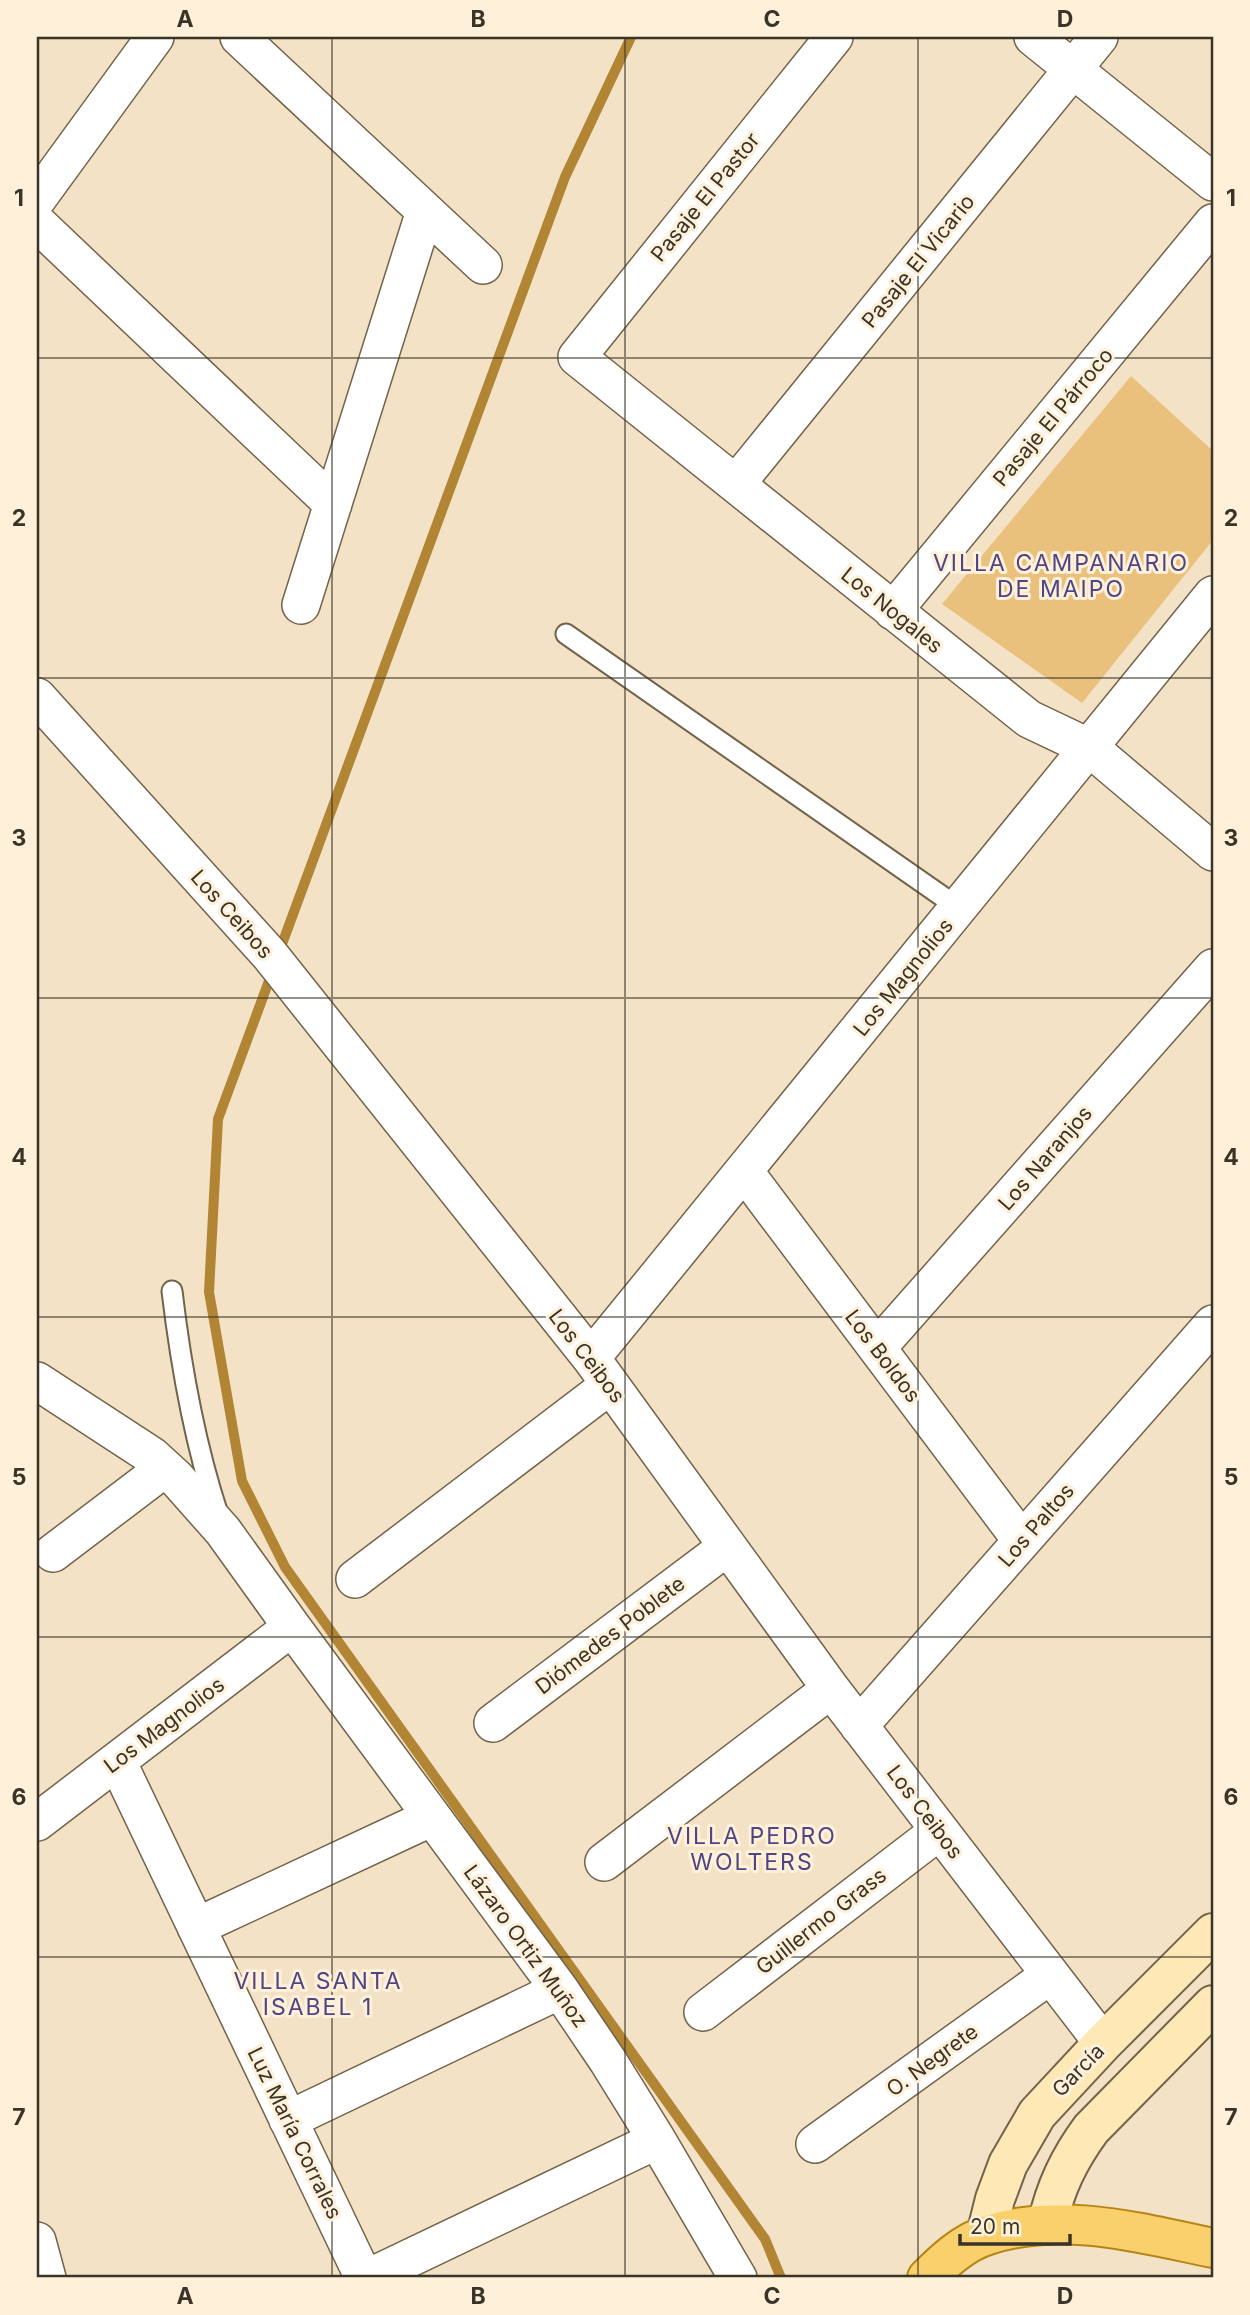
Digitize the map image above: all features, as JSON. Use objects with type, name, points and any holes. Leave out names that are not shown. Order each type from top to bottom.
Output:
[{"type":"main road","points":[[926,2278],[959,2249],[986,2235],[1047,2225],[1115,2228],[1213,2248]]},
{"type":"street","points":[[37,199],[155,37]]},
{"type":"street","points":[[239,37],[483,265]]},
{"type":"street","name":"Pasaje El Pastor","points":[[577,357],[834,37]]},
{"type":"street","points":[[1033,37],[1213,182]]},
{"type":"street","name":"Pasaje El Vicario","points":[[736,484],[1099,37]]},
{"type":"street","points":[[301,605],[425,211]]},
{"type":"street","points":[[37,223],[333,504]]},
{"type":"street","name":"Pasaje El Párroco","points":[[893,611],[1213,223]]},
{"type":"street","name":"Los Nogales","points":[[577,357],[1029,719],[1090,748],[1213,852]]},
{"type":"street","name":"Los Magnolios","points":[[355,1579],[600,1371],[744,1171],[1213,595]]},
{"type":"street","name":"Los Ceibos","points":[[37,696],[277,965],[600,1371],[831,1689],[1103,2043]]},
{"type":"street","name":"Los Naranjos","points":[[877,1348],[1213,968]]},
{"type":"street","name":"Los Boldos","points":[[744,1171],[1022,1541]]},
{"type":"street","name":"Los Paltos","points":[[859,1726],[1213,1324]]},
{"type":"street","name":"Lázaro Ortiz Muñoz","points":[[37,1381],[135,1444],[165,1468],[223,1531],[560,1990],[657,2140],[738,2278]]},
{"type":"street","points":[[53,1553],[165,1468]]},
{"type":"street","name":"Diómedes Poblete","points":[[493,1723],[727,1547]]},
{"type":"street","name":"Los Magnolios","points":[[37,1822],[292,1627]]},
{"type":"street","points":[[604,1862],[831,1689]]},
{"type":"street","name":"Luz María Corrales","points":[[117,1761],[366,2278]]},
{"type":"street","points":[[196,1927],[432,1817]]},
{"type":"street","name":"Guillermo Grass","points":[[703,2012],[939,1831]]},
{"type":"street","name":"García","points":[[986,2235],[1008,2164],[1037,2114],[1103,2043],[1213,1933]]},
{"type":"street","name":"O. Negrete","points":[[815,2144],[1049,1975]]},
{"type":"street","points":[[288,2120],[560,1990]]},
{"type":"street","points":[[1047,2225],[1052,2200],[1062,2175],[1091,2129],[1213,2005]]},
{"type":"street","points":[[366,2278],[657,2140]]},
{"type":"street","points":[[37,2241],[47,2278]]},
{"type":"lane","points":[[566,634],[959,908]]},
{"type":"lane","points":[[173,1291],[189,1404],[223,1531]]},
{"type":"shaded area","points":[[1131,376],[1213,451],[1213,540],[1082,703],[942,604]]},
{"type":"waterway","points":[[278,955],[565,177],[631,37]]},
{"type":"waterway","points":[[273,970],[218,1119],[209,1292],[242,1481],[285,1567],[765,2239],[781,2278]]},
{"type":"district","name":"VILLA CAMPANARIO DE MAIPO","points":[[1061,576]]},
{"type":"district","name":"VILLA PEDRO WOLTERS","points":[[752,1849]]},
{"type":"district","name":"VILLA SANTA ISABEL 1","points":[[318,1994]]}]
